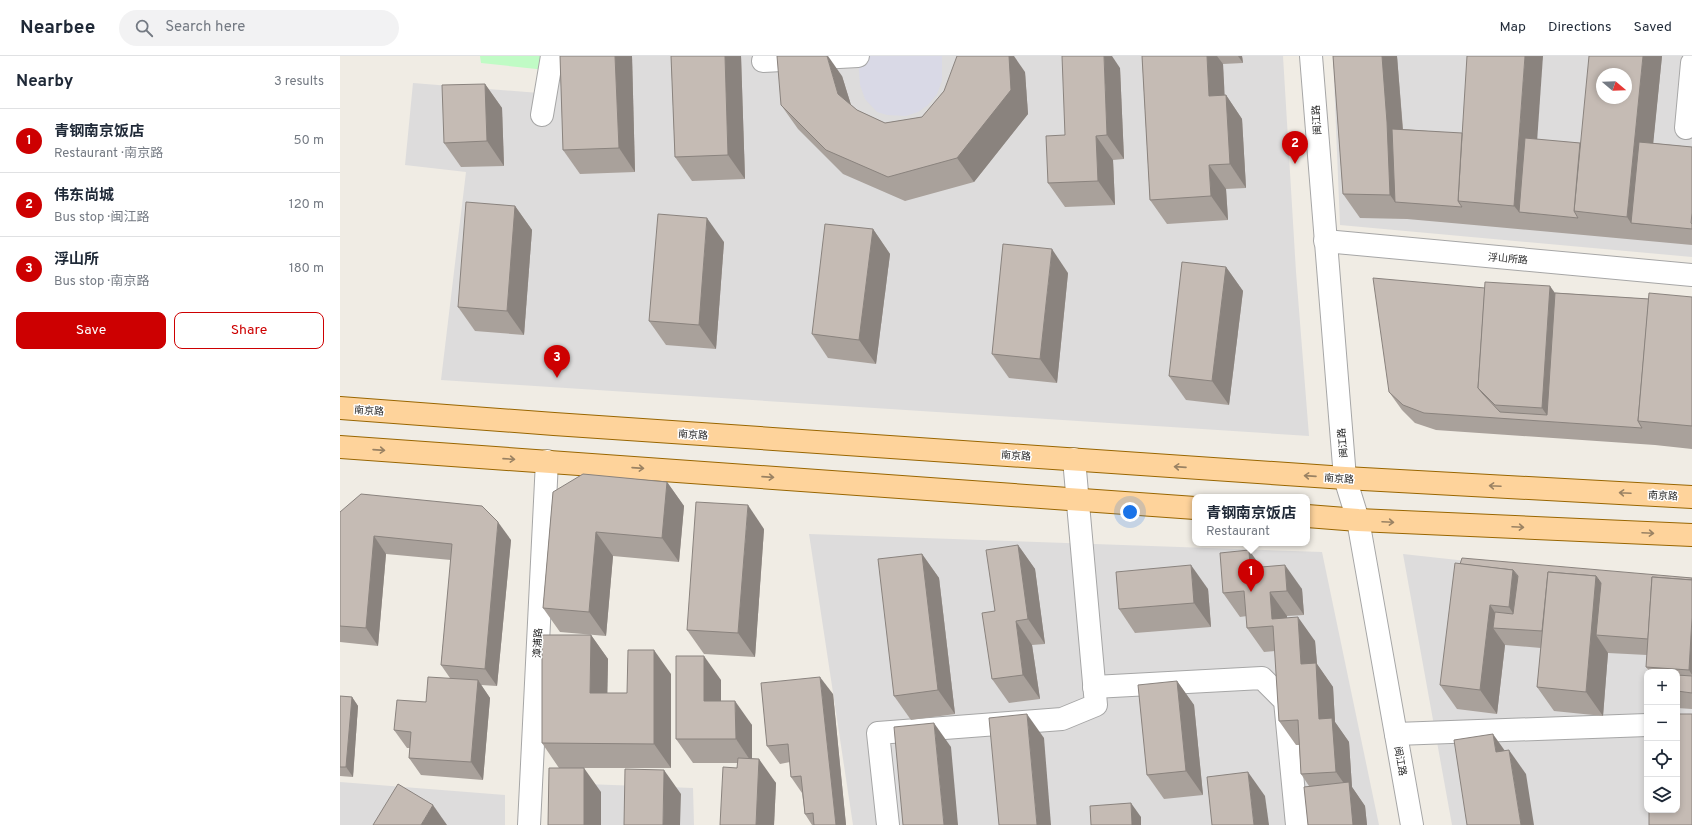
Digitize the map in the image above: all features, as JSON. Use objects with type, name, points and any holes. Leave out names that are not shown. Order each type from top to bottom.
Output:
[{"type":"main road","name":"南京路","points":[[340,408],[1345,478],[1692,497]]},
{"type":"main road","points":[[340,447],[1192,508]]},
{"type":"main road","points":[[1310,516],[1358,520],[1692,535]]},
{"type":"street","points":[[542,115],[552,56]]},
{"type":"street","points":[[763,61],[858,56]]},
{"type":"street","name":"闽江路","points":[[1311,56],[1345,478],[1358,520],[1412,825]]},
{"type":"street","points":[[1686,128],[1692,63]]},
{"type":"street","name":"浮山所路","points":[[1325,241],[1692,275]]},
{"type":"street","points":[[888,825],[878,733],[1062,719],[1096,705],[1076,499],[1074,459]]},
{"type":"street","name":"漳浦路","points":[[530,825],[531,773],[547,461]]},
{"type":"street","points":[[1094,687],[1262,678],[1285,700],[1297,825]]},
{"type":"street","points":[[1396,734],[1644,725]]},
{"type":"shaded area","points":[[558,56],[1283,56],[1296,272],[1309,436],[441,380],[466,172],[405,165],[413,83],[552,94]]},
{"type":"shaded area","points":[[858,56],[942,56],[942,81],[937,94],[928,105],[918,112],[906,116],[887,115],[877,112],[865,99],[860,85]]},
{"type":"shaded area","points":[[1333,56],[1692,56],[1692,257],[1340,225]]},
{"type":"shaded area","points":[[809,534],[1322,552],[1379,825],[853,825]]},
{"type":"shaded area","points":[[1403,554],[1692,586],[1692,825],[1452,825]]},
{"type":"shaded area","points":[[340,782],[505,795],[505,825],[340,825]]},
{"type":"shaded area","points":[[559,783],[693,788],[694,825],[555,825]]},
{"type":"green space","points":[[480,56],[548,56],[546,70],[481,63]]},
{"type":"building","points":[[560,56],[615,56],[619,148],[563,150]]},
{"type":"building","points":[[671,56],[725,56],[728,155],[675,157]]},
{"type":"building","points":[[777,56],[827,56],[838,94],[857,110],[885,123],[922,117],[944,91],[957,56],[1009,56],[1011,90],[957,158],[888,177],[826,150],[781,105]]},
{"type":"building","points":[[1062,56],[1104,56],[1107,135],[1096,136],[1098,181],[1048,183],[1046,136],[1065,135]]},
{"type":"building","points":[[1142,56],[1207,56],[1209,96],[1226,95],[1230,164],[1209,165],[1211,196],[1150,200]]},
{"type":"building","points":[[1333,56],[1382,56],[1390,195],[1343,194]]},
{"type":"building","points":[[1467,56],[1525,56],[1514,206],[1458,201]]},
{"type":"building","points":[[1589,56],[1643,56],[1627,217],[1574,211]]},
{"type":"building","points":[[485,84],[487,141],[444,143],[442,85]]},
{"type":"building","points":[[1392,129],[1462,133],[1458,201],[1462,207],[1395,202]]},
{"type":"building","points":[[1525,138],[1580,143],[1574,211],[1578,218],[1519,212]]},
{"type":"building","points":[[1639,142],[1692,147],[1692,229],[1631,223]]},
{"type":"building","points":[[466,202],[515,206],[507,311],[458,307]]},
{"type":"building","points":[[658,214],[707,218],[699,325],[649,321]]},
{"type":"building","points":[[825,224],[873,229],[859,340],[812,334]]},
{"type":"building","points":[[1003,244],[1052,249],[1040,359],[992,354]]},
{"type":"building","points":[[1182,262],[1226,267],[1212,381],[1169,376]]},
{"type":"building","points":[[1373,278],[1485,288],[1478,388],[1500,412],[1547,415],[1555,293],[1649,299],[1638,421],[1642,428],[1424,413],[1403,405],[1389,392]]},
{"type":"building","points":[[1485,282],[1550,286],[1542,408],[1495,405],[1478,388]]},
{"type":"building","points":[[1649,293],[1692,297],[1692,426],[1638,421]]},
{"type":"building","points":[[583,474],[667,482],[662,538],[596,532],[589,612],[543,608],[553,492]]},
{"type":"building","points":[[361,494],[482,506],[498,522],[485,669],[441,665],[452,544],[374,536],[366,628],[340,626],[340,512]]},
{"type":"building","points":[[696,502],[748,505],[738,633],[687,630]]},
{"type":"building","points":[[1018,545],[1028,619],[1016,621],[1023,675],[992,679],[982,613],[995,611],[986,550]]},
{"type":"building","points":[[1249,550],[1250,568],[1285,565],[1287,591],[1270,592],[1272,619],[1298,617],[1301,664],[1316,663],[1319,719],[1332,718],[1336,772],[1301,774],[1298,720],[1279,721],[1273,626],[1247,628],[1244,591],[1223,593],[1220,553]]},
{"type":"building","points":[[922,554],[938,690],[894,696],[878,559]]},
{"type":"building","points":[[1462,558],[1692,578],[1692,580],[1652,577],[1648,639],[1596,635],[1601,583],[1596,576],[1548,572],[1542,631],[1493,628],[1495,612],[1513,614],[1518,576],[1513,570],[1460,564]]},
{"type":"building","points":[[1455,563],[1513,570],[1509,607],[1490,605],[1480,690],[1440,685]]},
{"type":"building","points":[[1191,565],[1194,603],[1119,609],[1116,572]]},
{"type":"building","points":[[1548,572],[1596,576],[1586,692],[1537,687]]},
{"type":"building","points":[[1652,577],[1692,580],[1692,618],[1689,670],[1646,667]]},
{"type":"building","points":[[542,635],[591,635],[590,693],[627,693],[628,650],[654,650],[654,744],[542,743]]},
{"type":"building","points":[[676,656],[704,656],[704,701],[735,701],[736,739],[676,739]]},
{"type":"building","points":[[1680,675],[1692,676],[1692,693],[1680,691]]},
{"type":"building","points":[[428,677],[478,680],[471,762],[409,758],[411,732],[394,730],[397,700],[426,702]]},
{"type":"building","points":[[820,677],[836,825],[814,825],[813,813],[805,814],[801,776],[791,777],[788,744],[767,746],[761,683]]},
{"type":"building","points":[[1177,681],[1186,771],[1147,775],[1138,685]]},
{"type":"building","points":[[340,696],[352,697],[346,767],[340,767]]},
{"type":"building","points":[[1027,714],[1037,825],[999,825],[989,718]]},
{"type":"building","points":[[1680,714],[1692,714],[1692,825],[1649,825],[1649,813],[1680,813]]},
{"type":"building","points":[[934,723],[944,825],[903,825],[894,727]]},
{"type":"building","points":[[1493,734],[1496,752],[1509,750],[1521,825],[1467,825],[1454,740]]},
{"type":"building","points":[[738,758],[759,759],[756,825],[720,825],[723,767],[737,768]]},
{"type":"building","points":[[549,768],[584,768],[584,825],[548,825]]},
{"type":"building","points":[[625,769],[664,770],[663,825],[624,825]]},
{"type":"building","points":[[1248,772],[1254,825],[1212,825],[1207,777]]},
{"type":"building","points":[[1349,782],[1353,825],[1308,825],[1304,787]]},
{"type":"building","points":[[398,784],[433,805],[421,825],[373,825]]},
{"type":"building","points":[[1131,803],[1132,825],[1091,825],[1090,806]]},
{"type":"place","name":"伟东尚城","points":[[1295,164]]},
{"type":"place","name":"浮山所","points":[[557,378]]},
{"type":"place","name":"青钢南京饭店","points":[[1251,592]]}]
